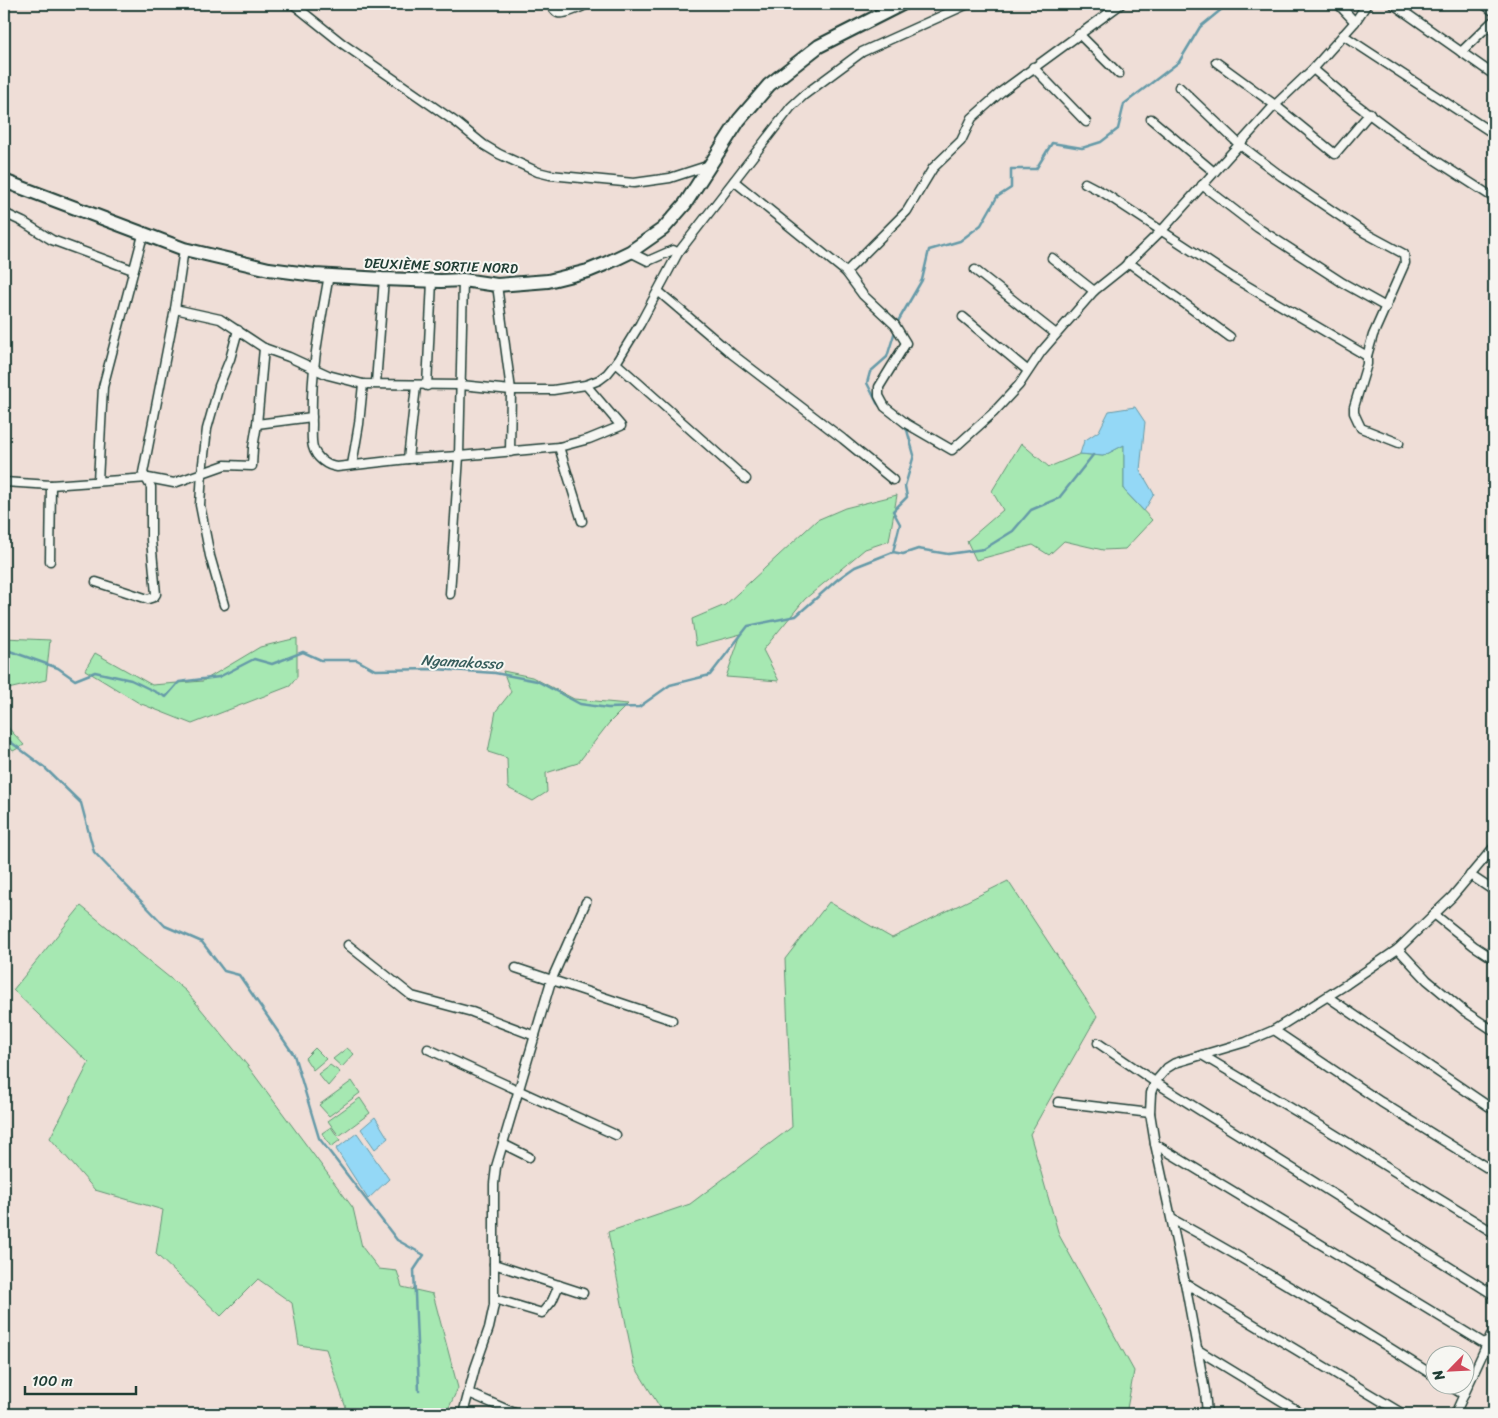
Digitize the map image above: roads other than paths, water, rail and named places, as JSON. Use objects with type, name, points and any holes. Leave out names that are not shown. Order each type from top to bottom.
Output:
[{"type":"main road","name":"DEUXIÈME SORTIE NORD","points":[[4,181],[184,250],[269,269],[329,276],[432,281],[463,280],[496,286],[568,277],[588,271],[630,252],[662,229],[675,216],[701,182],[739,120],[769,85],[819,46],[902,4]]},
{"type":"street","points":[[293,4],[343,44],[457,123],[484,145],[499,154],[544,174],[634,183],[670,178],[711,164]]},
{"type":"street","points":[[549,4],[556,12],[561,14],[582,8],[587,4]]},
{"type":"street","points":[[175,309],[220,319],[264,348],[337,378],[363,384],[553,390],[586,385],[599,380],[616,363],[640,324],[678,252],[790,107],[862,52],[968,4]]},
{"type":"street","points":[[846,272],[907,212],[933,168],[961,141],[972,118],[1033,67],[1121,4]]},
{"type":"street","points":[[1338,4],[1354,22]]},
{"type":"street","points":[[734,181],[846,272],[863,295],[895,325],[906,343],[879,387],[879,396],[885,407],[907,424],[952,450],[993,413],[1019,385],[1027,370],[1094,291],[1161,230],[1239,144],[1313,69],[1354,22],[1367,4]]},
{"type":"street","points":[[1392,4],[1494,75]]},
{"type":"street","points":[[1484,4],[1494,12]]},
{"type":"street","points":[[1461,52],[1494,20]]},
{"type":"street","points":[[1079,34],[1119,74]]},
{"type":"street","points":[[1343,35],[1494,134]]},
{"type":"street","points":[[1216,62],[1276,105],[1335,154],[1370,113]]},
{"type":"street","points":[[1033,67],[1086,122]]},
{"type":"street","points":[[1313,69],[1345,96],[1401,138],[1494,198]]},
{"type":"street","points":[[1179,87],[1239,144],[1281,176],[1365,233],[1404,254],[1405,262],[1373,335],[1367,356],[1367,364],[1354,407],[1354,413],[1361,428],[1399,442]]},
{"type":"street","points":[[1150,119],[1214,172]]},
{"type":"street","points":[[1084,183],[1104,193],[1232,277],[1367,356]]},
{"type":"street","points":[[1202,185],[1258,228],[1344,283],[1386,307]]},
{"type":"street","points":[[4,213],[24,222],[52,240],[133,270]]},
{"type":"street","points":[[98,481],[103,387],[143,235]]},
{"type":"street","points":[[96,582],[148,599],[156,594],[151,540],[151,487],[148,478],[143,473],[175,309],[184,250]]},
{"type":"street","points":[[630,252],[648,261],[673,250],[678,252]]},
{"type":"street","points":[[1052,258],[1094,291]]},
{"type":"street","points":[[1128,262],[1230,336]]},
{"type":"street","points":[[975,270],[1056,334]]},
{"type":"street","points":[[329,276],[313,369],[312,417],[312,447],[323,462],[329,466],[337,468],[408,458],[459,456],[559,447],[589,439],[621,426],[586,385]]},
{"type":"street","points":[[376,383],[384,278]]},
{"type":"street","points":[[450,594],[459,456],[463,280]]},
{"type":"street","points":[[427,386],[432,281]]},
{"type":"street","points":[[496,286],[510,390],[510,452]]},
{"type":"street","points":[[658,290],[732,354],[843,439],[892,480]]},
{"type":"street","points":[[963,317],[1027,370]]},
{"type":"street","points":[[224,605],[210,556],[200,505],[207,429],[218,386],[230,359],[238,330]]},
{"type":"street","points":[[4,482],[51,485],[148,478],[174,483],[224,465],[252,466],[252,448],[257,424],[264,348]]},
{"type":"street","points":[[616,363],[746,479]]},
{"type":"street","points":[[352,465],[360,424],[363,384]]},
{"type":"street","points":[[408,458],[416,386]]},
{"type":"street","points":[[257,424],[312,417]]},
{"type":"street","points":[[559,447],[582,521]]},
{"type":"street","points":[[50,561],[51,485]]},
{"type":"street","points":[[1207,1414],[1198,1350],[1150,1113],[1150,1094],[1156,1082],[1171,1065],[1246,1042],[1274,1030],[1328,997],[1398,949],[1434,914],[1494,847]]},
{"type":"street","points":[[1470,875],[1494,891]]},
{"type":"street","points":[[463,1414],[479,1352],[489,1328],[495,1299],[494,1184],[496,1167],[551,981],[586,902]]},
{"type":"street","points":[[1434,914],[1474,946],[1494,959]]},
{"type":"street","points":[[348,944],[412,996],[472,1012],[535,1036]]},
{"type":"street","points":[[1398,949],[1427,980],[1464,1011],[1494,1032]]},
{"type":"street","points":[[516,968],[672,1020]]},
{"type":"street","points":[[1328,997],[1494,1110]]},
{"type":"street","points":[[1274,1030],[1381,1102],[1494,1172]]},
{"type":"street","points":[[1098,1043],[1156,1082],[1494,1296]]},
{"type":"street","points":[[428,1049],[518,1092],[616,1135]]},
{"type":"street","points":[[1202,1055],[1494,1233]]},
{"type":"street","points":[[1058,1102],[1150,1113]]},
{"type":"street","points":[[503,1144],[529,1158]]},
{"type":"street","points":[[1155,1144],[1487,1345]]},
{"type":"street","points":[[1172,1219],[1225,1248],[1353,1324],[1426,1371]]},
{"type":"street","points":[[494,1264],[582,1293]]},
{"type":"street","points":[[1185,1283],[1403,1414]]},
{"type":"street","points":[[495,1299],[542,1313],[552,1301],[559,1285]]},
{"type":"street","points":[[1476,1369],[1493,1334]]},
{"type":"street","points":[[1198,1350],[1303,1414]]},
{"type":"street","points":[[469,1393],[517,1414]]},
{"type":"street","points":[[1455,1414],[1464,1396]]},
{"type":"water","points":[[1135,407],[1145,422],[1140,470],[1154,494],[1144,511],[1124,490],[1124,445],[1103,456],[1080,454],[1084,441],[1099,431],[1109,411]]},
{"type":"water","points":[[375,1117],[388,1138],[375,1149],[361,1129]]},
{"type":"water","points":[[357,1133],[389,1179],[368,1199],[336,1149]]},
{"type":"waterway","points":[[897,323],[922,280],[929,250],[960,241],[981,225],[997,197],[1011,188],[1011,169],[1036,169],[1052,143],[1082,148],[1101,142],[1118,129],[1124,104],[1179,62],[1200,27],[1228,4]]},
{"type":"waterway","points":[[881,407],[867,383],[870,372],[887,357],[895,331]]},
{"type":"waterway","points":[[893,552],[900,524],[893,511],[907,497],[905,486],[914,455],[907,430],[897,420]]},
{"type":"waterway","name":"Ngamakosso","points":[[4,649],[58,668],[75,680],[95,672],[131,680],[166,697],[179,682],[219,677],[254,659],[272,664],[303,652],[321,660],[357,660],[375,670],[435,669],[495,673],[537,681],[580,704],[608,708],[639,707],[670,685],[710,675],[748,626],[796,616],[838,579],[855,567],[893,552],[903,554],[918,549],[948,554],[984,549],[1013,531],[1031,510],[1059,498],[1093,455]]},
{"type":"waterway","points":[[4,737],[44,767],[81,803],[94,852],[165,926],[202,942],[224,971],[239,975],[294,1055],[319,1138],[397,1240],[424,1255],[414,1270],[419,1391]]}]
